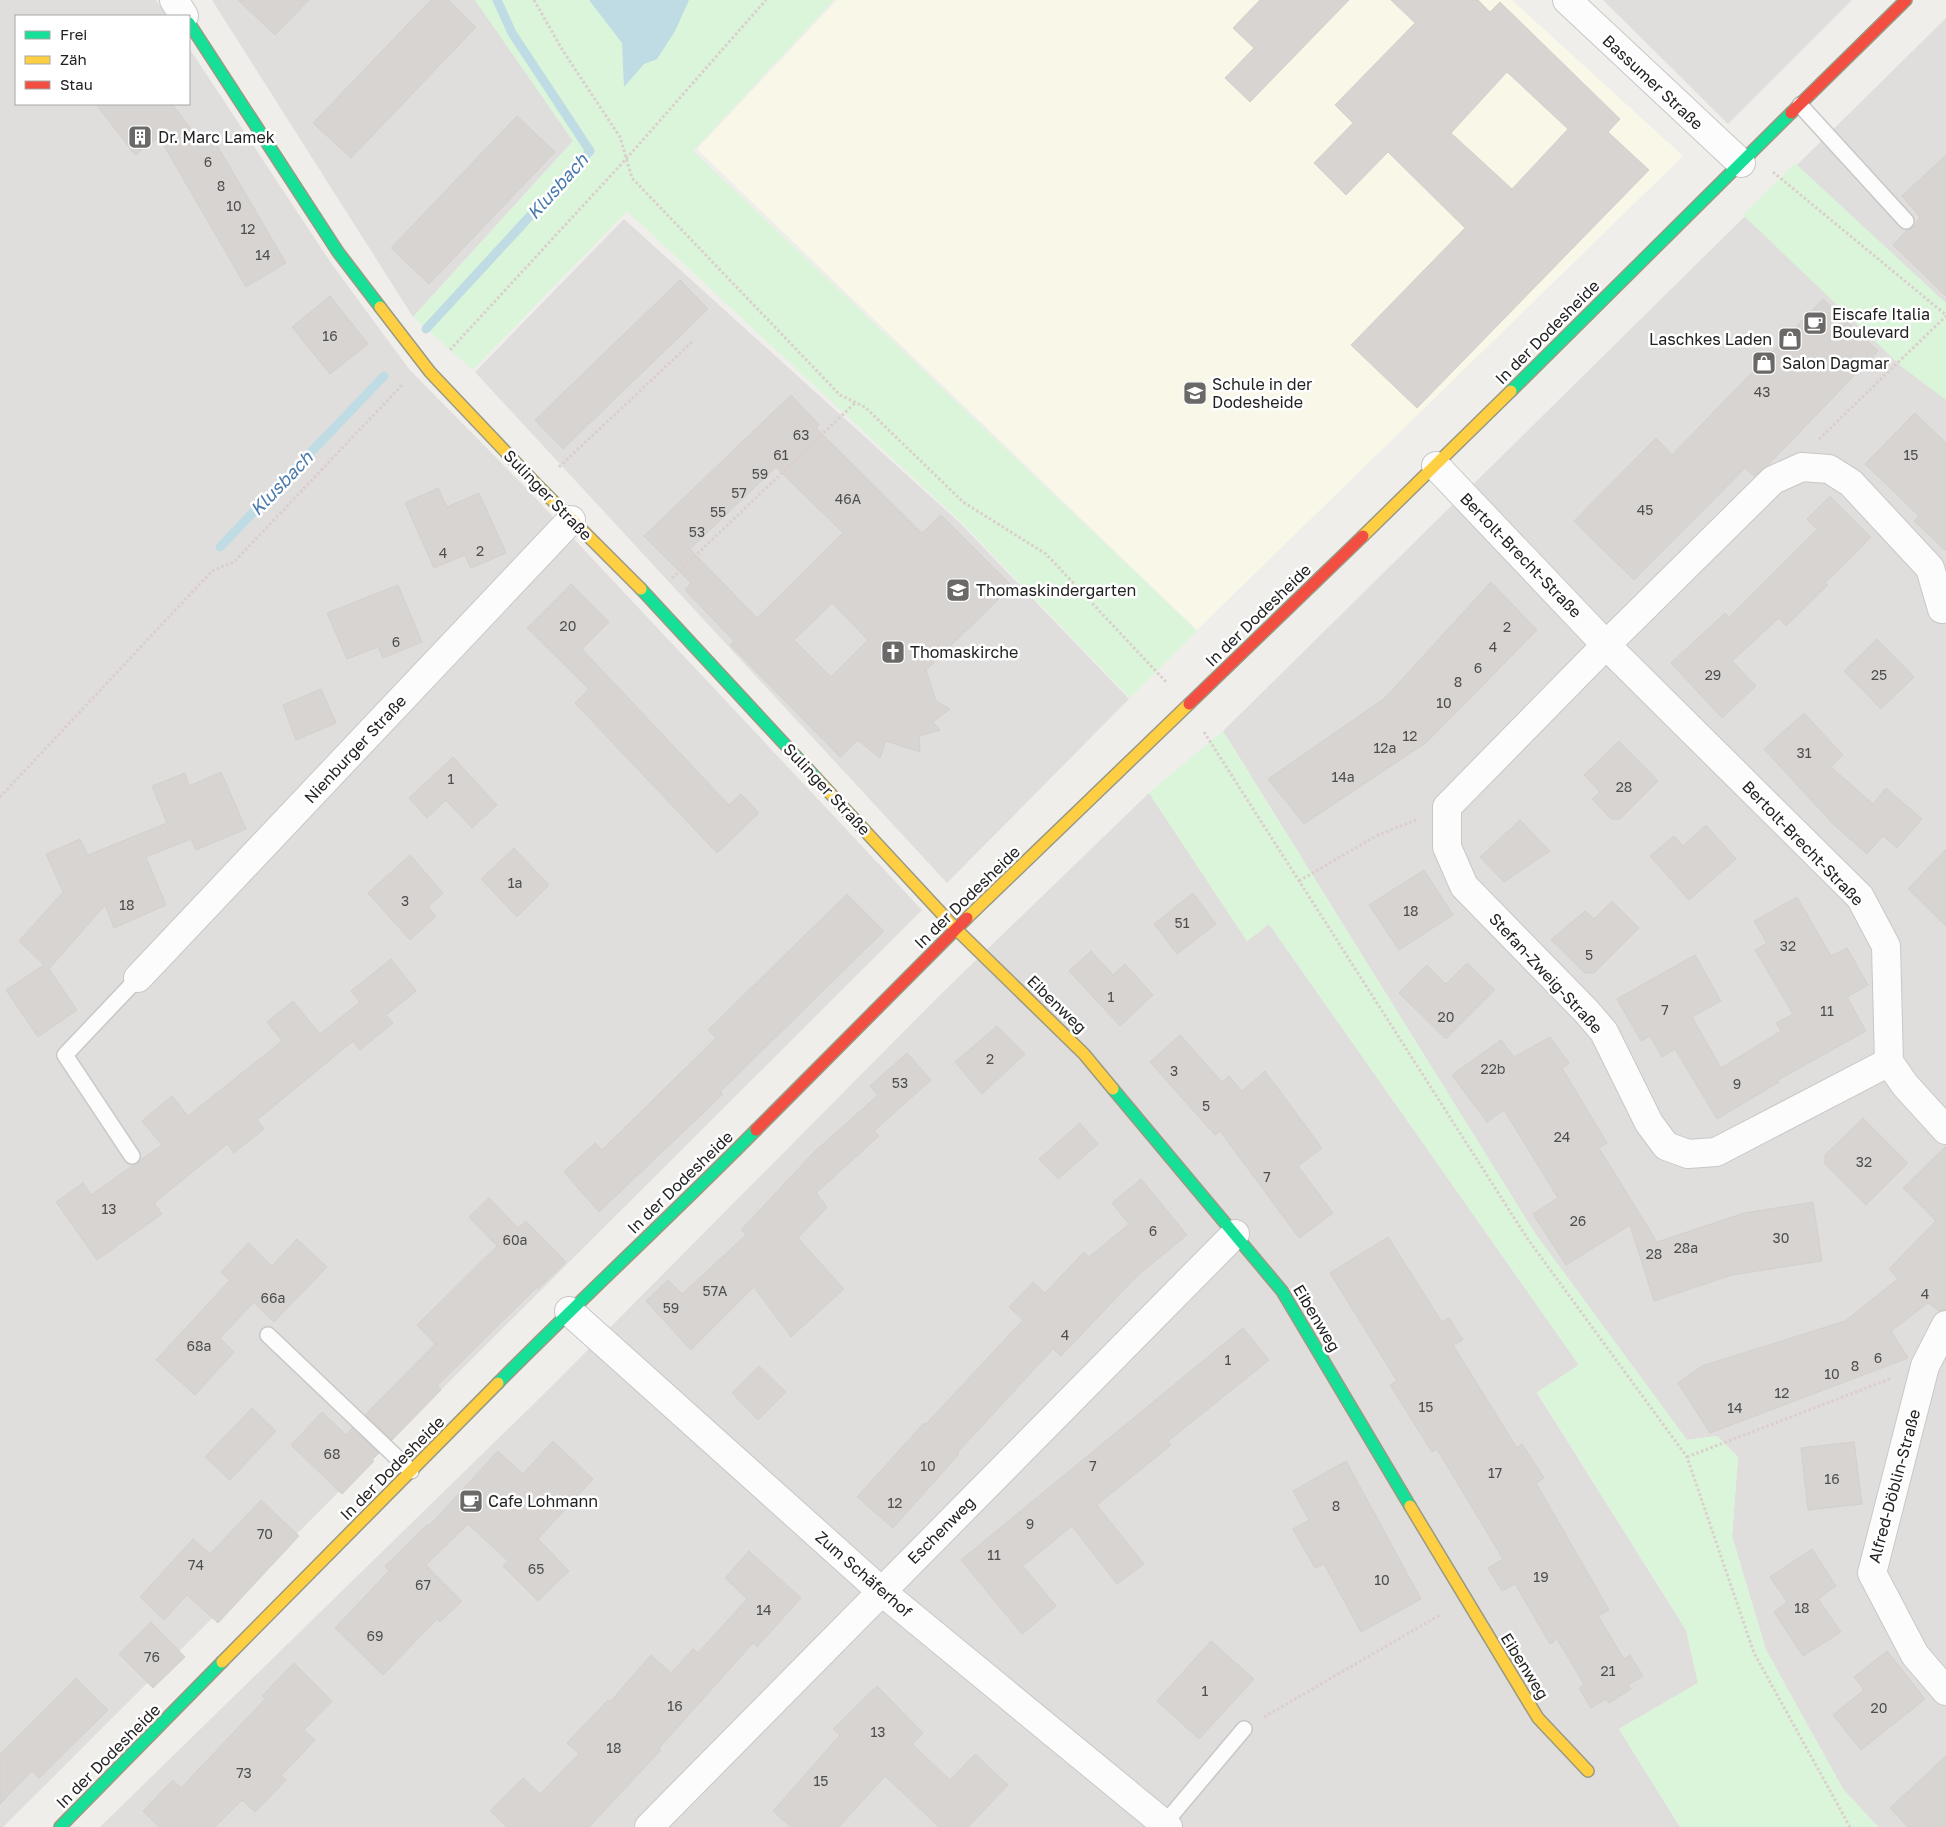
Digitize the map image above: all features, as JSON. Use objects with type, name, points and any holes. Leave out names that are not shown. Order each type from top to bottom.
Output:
[{"type":"street","points":[[174,0],[183,15]]},
{"type":"street","name":"Bassumer Straße","points":[[1567,0],[1741,163]]},
{"type":"street","name":"In der Dodesheide","points":[[60,1827],[569,1310],[694,1193],[956,929],[1436,466],[1906,0]]},
{"type":"street","name":"Sulinger Straße","points":[[190,25],[338,252],[430,372],[571,520],[650,598],[956,929]]},
{"type":"street","name":"Bertolt-Brecht-Straße","points":[[1436,466],[1606,644],[1860,897],[1886,946],[1889,1062]]},
{"type":"street","points":[[1447,807],[1606,644],[1773,480],[1802,468],[1829,469],[1851,483],[1930,568],[1942,609]]},
{"type":"street","name":"Nienburger Straße","points":[[138,978],[571,520]]},
{"type":"street","name":"Stefan-Zweig-Straße","points":[[1447,807],[1447,847],[1464,886],[1587,1012],[1604,1032],[1648,1123],[1666,1146],[1688,1154],[1716,1152],[1889,1062]]},
{"type":"street","name":"Eibenweg","points":[[956,929],[1084,1054],[1282,1291],[1538,1718],[1588,1771]]},
{"type":"street","points":[[1889,1062],[1905,1085],[1946,1130]]},
{"type":"street","name":"Eschenweg","points":[[649,1827],[1235,1234]]},
{"type":"street","name":"Zum Schäferhof","points":[[569,1310],[881,1591],[1166,1826]]},
{"type":"street","name":"Alfred-Döblin-Straße","points":[[1946,1325],[1925,1366],[1872,1573],[1915,1655],[1946,1691]]},
{"type":"lane","points":[[1800,105],[1906,221]]},
{"type":"lane","points":[[132,1156],[65,1055],[138,978]]},
{"type":"lane","points":[[268,1335],[411,1471]]},
{"type":"lane","points":[[1166,1826],[1244,1729]]},
{"type":"path","points":[[534,0],[563,51],[620,137],[632,178],[840,394],[865,406],[963,502],[1046,554],[1188,706],[1527,1238],[1687,1457],[1754,1653],[1850,1827]]},
{"type":"path","points":[[0,797],[212,571],[234,562],[405,383],[430,372],[626,159],[766,0]]},
{"type":"path","points":[[1741,163],[1773,172],[1946,315],[1810,447],[1802,468]]},
{"type":"path","points":[[538,486],[694,340]]},
{"type":"path","points":[[650,598],[856,402]]},
{"type":"path","points":[[1300,881],[1376,836],[1447,807]]},
{"type":"path","points":[[1687,1457],[1925,1366]]},
{"type":"path","points":[[1244,1729],[1466,1600]]},
{"type":"shaded area","points":[[0,0],[156,0],[167,15],[15,15],[15,105],[190,105],[190,50],[331,263],[409,369],[527,489],[922,910],[3,1827],[0,1827]]},
{"type":"shaded area","points":[[212,0],[475,0],[573,141],[413,317]]},
{"type":"shaded area","name":"Schule in der Dodesheide","points":[[837,0],[1512,0],[1683,156],[1197,630],[697,149]]},
{"type":"shaded area","points":[[1603,0],[1852,0],[1728,124]]},
{"type":"shaded area","points":[[1946,18],[1946,1827],[1878,1827],[1843,1789],[1766,1650],[1732,1536],[1738,1457],[1717,1436],[1687,1440],[1534,1232],[1223,731]]},
{"type":"shaded area","points":[[624,219],[960,523],[1129,699],[947,883],[475,372]]},
{"type":"shaded area","points":[[1149,793],[1247,941],[1269,924],[1579,1365],[1537,1393],[1686,1630],[1698,1683],[1619,1729],[1680,1827],[100,1827],[553,1385],[941,994]]},
{"type":"green space","points":[[475,0],[834,0],[693,151],[1197,631],[1130,698],[964,525],[627,211],[473,370],[413,317],[573,141]]},
{"type":"green space","points":[[1795,163],[1946,303],[1946,400],[1902,367],[1743,215]]},
{"type":"green space","points":[[1223,731],[1534,1232],[1687,1440],[1717,1436],[1738,1457],[1732,1536],[1766,1650],[1843,1789],[1878,1827],[1680,1827],[1619,1729],[1698,1683],[1686,1630],[1537,1392],[1579,1365],[1269,924],[1247,941],[1149,793]]},
{"type":"water","points":[[589,0],[689,0],[675,31],[657,59],[644,64],[624,87],[622,43]]},
{"type":"building","points":[[238,0],[309,0],[275,35]]},
{"type":"building","points":[[431,0],[448,0],[476,27],[351,158],[313,123]]},
{"type":"building","points":[[1260,0],[1349,0],[1250,102],[1225,78],[1254,48],[1233,28]]},
{"type":"building","points":[[1391,0],[1478,0],[1490,12],[1500,2],[1620,119],[1608,132],[1649,170],[1417,408],[1351,345],[1465,228],[1388,152],[1346,195],[1314,163],[1353,123],[1335,105],[1415,23]],"holes":[[[1507,72],[1568,129],[1512,189],[1451,133]]]},
{"type":"building","points":[[97,105],[173,105],[204,146],[214,140],[286,263],[246,287],[159,137],[135,155]]},
{"type":"building","points":[[517,116],[555,152],[429,284],[391,248]]},
{"type":"building","points":[[1946,155],[1946,296],[1893,245],[1907,230],[1913,228],[1920,217],[1902,196]]},
{"type":"building","points":[[680,280],[708,309],[563,449],[535,420]]},
{"type":"building","points":[[330,296],[368,344],[330,374],[292,327]]},
{"type":"building","points":[[1823,299],[1878,351],[1768,465],[1754,476],[1745,468],[1634,580],[1574,521],[1656,438],[1672,455]]},
{"type":"building","points":[[791,395],[819,425],[816,428],[922,533],[941,515],[1012,586],[926,670],[936,701],[950,709],[933,722],[940,730],[919,736],[920,752],[886,741],[880,758],[858,740],[840,757],[730,645],[734,641],[685,590],[691,583],[644,536]],"holes":[[[776,467],[843,533],[757,618],[690,549]],[[832,603],[868,640],[831,677],[794,640]]]},
{"type":"building","points":[[1915,413],[1946,443],[1946,551],[1914,521],[1919,516],[1865,464]]},
{"type":"building","points":[[438,488],[447,507],[479,493],[506,553],[471,568],[465,555],[434,568],[405,503]]},
{"type":"building","points":[[1830,496],[1871,537],[1825,583],[1828,585],[1786,626],[1779,618],[1732,661],[1756,686],[1722,718],[1671,663],[1725,613],[1729,617],[1817,529],[1807,519]]},
{"type":"building","points":[[1491,582],[1537,630],[1427,742],[1304,824],[1268,779],[1385,698]]},
{"type":"building","points":[[571,584],[609,622],[582,649],[729,805],[741,794],[759,813],[717,853],[575,703],[589,689],[527,628]]},
{"type":"building","points":[[398,585],[422,642],[383,658],[378,647],[347,659],[327,613]]},
{"type":"building","points":[[1877,639],[1914,677],[1881,709],[1844,671]]},
{"type":"building","points":[[321,689],[336,723],[296,740],[283,705]]},
{"type":"building","points":[[1804,713],[1843,755],[1831,767],[1873,804],[1886,788],[1922,819],[1897,848],[1883,836],[1867,854],[1834,825],[1764,749]]},
{"type":"building","points":[[1619,741],[1658,781],[1620,819],[1611,819],[1592,799],[1600,792],[1584,775]]},
{"type":"building","points":[[453,757],[497,805],[472,828],[446,800],[427,818],[409,798]]},
{"type":"building","points":[[221,772],[246,829],[196,850],[191,839],[146,857],[166,905],[114,928],[105,905],[49,969],[77,1010],[38,1037],[6,990],[44,965],[19,941],[63,892],[46,854],[80,839],[88,855],[167,823],[152,786],[185,773],[189,786]]},
{"type":"building","points":[[1520,820],[1550,851],[1504,882],[1480,857]]},
{"type":"building","points":[[1706,825],[1736,859],[1689,900],[1650,856],[1674,836],[1683,846]]},
{"type":"building","points":[[514,848],[549,885],[517,917],[481,879]]},
{"type":"building","points":[[1946,849],[1946,926],[1908,889]]},
{"type":"building","points":[[410,855],[443,893],[428,907],[436,916],[410,940],[368,893]]},
{"type":"building","points":[[1424,870],[1453,915],[1399,950],[1369,905]]},
{"type":"building","points":[[1193,893],[1216,924],[1177,954],[1154,924]]},
{"type":"building","points":[[847,894],[884,931],[720,1092],[723,1094],[599,1212],[564,1172],[595,1143],[602,1150],[716,1038],[708,1030]]},
{"type":"building","points":[[1797,897],[1831,956],[1847,948],[1868,985],[1847,997],[1866,1031],[1778,1080],[1779,1082],[1717,1119],[1675,1049],[1662,1057],[1650,1036],[1641,1041],[1617,999],[1695,955],[1721,1001],[1692,1017],[1721,1068],[1781,1031],[1776,1023],[1793,1014],[1755,950],[1767,943],[1754,921]]},
{"type":"building","points":[[1612,901],[1639,928],[1594,973],[1585,973],[1551,940],[1585,911],[1594,919]]},
{"type":"building","points":[[1091,951],[1113,975],[1125,964],[1153,995],[1120,1026],[1069,971]]},
{"type":"building","points":[[391,959],[416,991],[386,1015],[393,1023],[360,1050],[353,1041],[257,1120],[264,1129],[234,1153],[227,1144],[154,1203],[162,1214],[97,1260],[56,1202],[83,1183],[91,1195],[162,1145],[142,1121],[172,1096],[188,1116],[282,1041],[267,1022],[293,1001],[320,1034],[360,1002],[351,991]]},
{"type":"building","points":[[1467,963],[1495,990],[1446,1039],[1399,993],[1427,965],[1446,984]]},
{"type":"building","points":[[997,1026],[1025,1054],[982,1094],[955,1062]]},
{"type":"building","points":[[1180,1035],[1222,1082],[1229,1076],[1242,1091],[1265,1071],[1322,1148],[1298,1166],[1333,1213],[1299,1238],[1220,1131],[1215,1135],[1150,1062]]},
{"type":"building","points":[[1550,1037],[1569,1063],[1562,1068],[1607,1143],[1599,1148],[1657,1242],[1744,1213],[1813,1202],[1822,1261],[1732,1275],[1654,1301],[1630,1225],[1566,1265],[1533,1214],[1558,1198],[1504,1110],[1487,1122],[1452,1075],[1501,1040],[1514,1057]]},
{"type":"building","points":[[907,1053],[931,1080],[874,1131],[879,1136],[816,1193],[827,1207],[798,1238],[844,1289],[791,1337],[754,1287],[691,1350],[646,1301],[668,1280],[682,1294],[746,1235],[741,1230],[813,1153],[878,1095],[870,1086]]},
{"type":"building","points":[[1863,1118],[1908,1163],[1866,1205],[1825,1164],[1825,1155]]},
{"type":"building","points":[[1080,1123],[1098,1144],[1058,1179],[1039,1159]]},
{"type":"building","points":[[1946,1146],[1946,1310],[1939,1311],[1928,1303],[1891,1331],[1908,1358],[1710,1433],[1678,1383],[1702,1366],[1845,1321],[1898,1279],[1889,1269],[1936,1221],[1903,1188]]},
{"type":"building","points":[[1141,1179],[1187,1235],[1137,1276],[1061,1356],[1053,1349],[957,1453],[959,1454],[893,1528],[857,1497],[924,1423],[926,1424],[1023,1320],[1009,1307],[1033,1282],[1045,1293],[1084,1252],[1089,1257],[1129,1224],[1112,1203]]},
{"type":"building","points":[[489,1198],[518,1228],[526,1221],[566,1262],[538,1289],[537,1287],[437,1386],[441,1390],[392,1440],[365,1415],[435,1344],[417,1325],[497,1246],[469,1217]]},
{"type":"building","points":[[1388,1237],[1442,1322],[1449,1318],[1463,1340],[1453,1345],[1517,1448],[1522,1444],[1544,1478],[1536,1483],[1609,1610],[1598,1616],[1624,1659],[1630,1655],[1643,1676],[1628,1685],[1631,1689],[1609,1703],[1606,1699],[1591,1708],[1579,1688],[1584,1684],[1557,1639],[1550,1644],[1515,1584],[1502,1591],[1488,1568],[1503,1559],[1437,1449],[1432,1452],[1390,1385],[1397,1381],[1330,1273]]},
{"type":"building","points":[[297,1239],[327,1267],[274,1322],[254,1302],[220,1338],[234,1352],[195,1395],[156,1360],[230,1280],[221,1272],[248,1243],[272,1266]]},
{"type":"building","points":[[1243,1328],[1269,1360],[1168,1441],[1171,1445],[1097,1505],[1144,1564],[1117,1584],[1072,1526],[1023,1566],[1056,1606],[1022,1634],[961,1560]]},
{"type":"building","points":[[759,1366],[786,1392],[758,1420],[732,1393]]},
{"type":"building","points":[[252,1408],[276,1431],[230,1480],[205,1457]]},
{"type":"building","points":[[322,1412],[346,1435],[352,1428],[379,1453],[372,1460],[374,1461],[342,1494],[291,1445]]},
{"type":"building","points":[[553,1441],[593,1479],[538,1539],[569,1571],[538,1601],[503,1566],[508,1561],[468,1524],[426,1565],[462,1601],[440,1622],[437,1619],[383,1675],[335,1628],[389,1571],[385,1566],[428,1524],[429,1526],[498,1451],[523,1474]]},
{"type":"building","points":[[1854,1442],[1862,1504],[1808,1510],[1801,1448]]},
{"type":"building","points":[[1346,1461],[1421,1599],[1361,1632],[1324,1564],[1315,1568],[1293,1529],[1309,1520],[1293,1491]]},
{"type":"building","points":[[261,1500],[299,1536],[218,1623],[187,1595],[164,1620],[140,1597],[193,1539],[210,1554]]},
{"type":"building","points":[[1812,1549],[1836,1586],[1818,1599],[1841,1632],[1803,1656],[1774,1612],[1787,1602],[1770,1577]]},
{"type":"building","points":[[749,1551],[801,1598],[757,1647],[753,1643],[659,1748],[661,1750],[589,1827],[507,1827],[490,1811],[523,1778],[540,1794],[579,1754],[567,1743],[608,1700],[610,1702],[651,1655],[671,1673],[693,1649],[698,1653],[747,1599],[725,1578]]},
{"type":"building","points":[[151,1622],[185,1657],[153,1688],[119,1654]]},
{"type":"building","points":[[1211,1641],[1254,1679],[1199,1739],[1157,1701]]},
{"type":"building","points":[[1887,1651],[1925,1699],[1861,1750],[1833,1715],[1864,1690],[1854,1677]]},
{"type":"building","points":[[294,1663],[332,1701],[304,1730],[315,1740],[281,1776],[286,1780],[255,1812],[242,1800],[215,1827],[159,1827],[143,1811],[173,1780],[181,1788],[265,1699],[262,1696]]},
{"type":"building","points":[[76,1678],[108,1710],[39,1778],[32,1771],[0,1804],[0,1754]]},
{"type":"building","points":[[877,1686],[923,1733],[912,1744],[950,1780],[975,1754],[1008,1785],[968,1827],[939,1827],[885,1776],[839,1827],[791,1827],[773,1811],[840,1735],[833,1729]]},
{"type":"building","points":[[1946,1756],[1946,1827],[1908,1827],[1890,1808]]},
{"type":"waterway","name":"Klusbach","points":[[426,329],[590,151],[512,33],[497,0]]},
{"type":"waterway","name":"Klusbach","points":[[220,547],[384,376]]},
{"type":"traffic: fast","points":[[190,25],[338,252],[380,307]]},
{"type":"traffic: fast","points":[[1511,391],[1791,113]]},
{"type":"traffic: fast","points":[[641,589],[816,778]]},
{"type":"traffic: fast","points":[[1113,1089],[1282,1291],[1410,1506]]},
{"type":"traffic: fast","points":[[498,1383],[756,1130]]},
{"type":"traffic: fast","points":[[60,1827],[222,1662]]},
{"type":"traffic: slow","points":[[380,307],[430,372],[538,486],[641,589]]},
{"type":"traffic: slow","points":[[1363,536],[1511,391]]},
{"type":"traffic: slow","points":[[967,918],[1189,704]]},
{"type":"traffic: slow","points":[[816,778],[956,929],[1084,1054],[1113,1089]]},
{"type":"traffic: slow","points":[[222,1662],[498,1383]]},
{"type":"traffic: slow","points":[[1410,1506],[1538,1718],[1588,1771]]},
{"type":"traffic: jam","points":[[1791,113],[1906,0]]},
{"type":"traffic: jam","points":[[1189,704],[1363,536]]},
{"type":"traffic: jam","points":[[756,1130],[967,918]]},
{"type":"place","name":"Dr. Marc Lamek","points":[[140,137]]},
{"type":"place","name":"Eiscafe Italia Boulevard","points":[[1815,323]]},
{"type":"place","name":"Laschkes Laden","points":[[1790,339]]},
{"type":"place","name":"Salon Dagmar","points":[[1764,363]]},
{"type":"place","name":"Schule in der Dodesheide","points":[[1195,393]]},
{"type":"place","name":"Thomaskindergarten","points":[[958,590]]},
{"type":"place","name":"Thomaskirche","points":[[893,652]]},
{"type":"place","name":"Cafe Lohmann","points":[[471,1501]]}]
